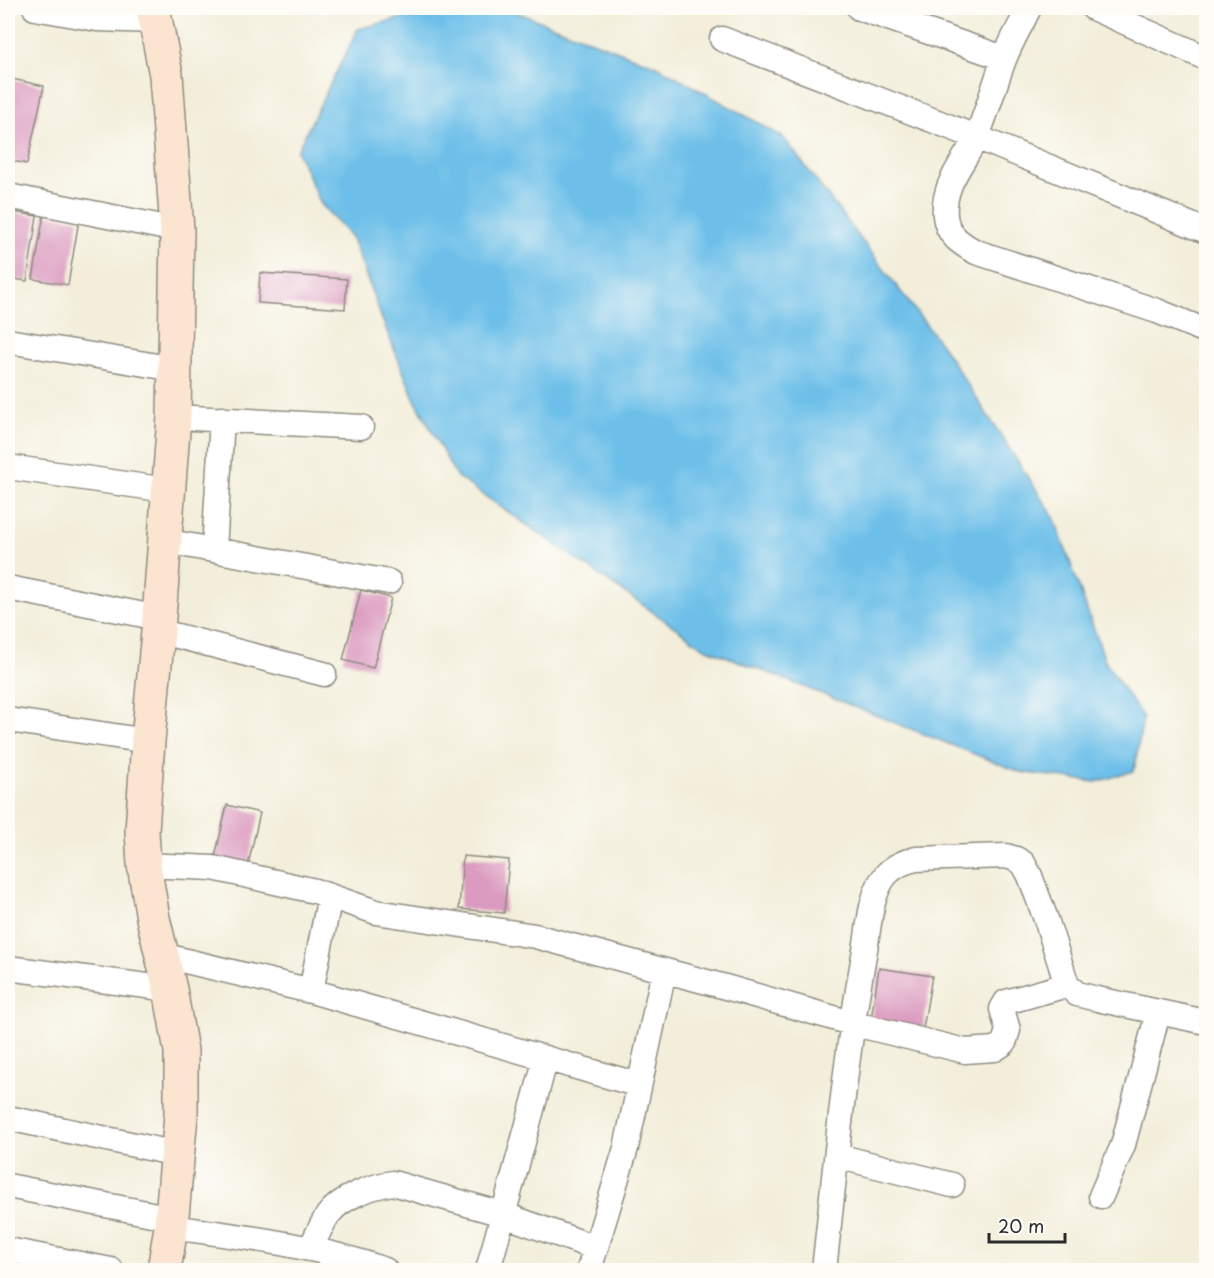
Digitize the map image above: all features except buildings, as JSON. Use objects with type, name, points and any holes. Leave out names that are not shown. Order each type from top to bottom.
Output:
[{"type":"main road","points":[[154,14],[166,75],[177,230],[174,417],[142,831],[144,865],[181,1051],[181,1115],[172,1222],[164,1270]]},
{"type":"street","points":[[34,8],[97,19],[154,14]]},
{"type":"street","points":[[859,8],[1004,58]]},
{"type":"street","points":[[1029,8],[1004,58],[976,136],[954,173],[946,195],[945,218],[949,230],[960,243],[976,252],[1157,310],[1206,332]]},
{"type":"street","points":[[1093,8],[1206,58]]},
{"type":"street","points":[[722,39],[976,136],[1206,231]]},
{"type":"street","points":[[8,196],[177,230]]},
{"type":"street","points":[[8,341],[175,369]]},
{"type":"street","points":[[174,417],[361,427]]},
{"type":"street","points":[[214,550],[222,419]]},
{"type":"street","points":[[8,467],[167,490]]},
{"type":"street","points":[[164,541],[388,582]]},
{"type":"street","points":[[8,588],[159,624],[324,674]]},
{"type":"street","points":[[8,720],[148,741]]},
{"type":"street","points":[[824,1270],[851,1023],[876,894],[885,876],[904,861],[1006,856],[1016,859],[1023,863],[1030,876],[1066,985],[1077,994],[1206,1022]]},
{"type":"street","points":[[144,865],[213,868],[330,896],[376,912],[535,936],[851,1023],[965,1051],[988,1050],[1004,1043],[1008,1030],[1002,1009],[1006,1002],[1066,985]]},
{"type":"street","points":[[311,991],[330,896]]},
{"type":"street","points":[[161,955],[311,991],[639,1085]]},
{"type":"street","points":[[8,968],[170,989]]},
{"type":"street","points":[[310,1249],[330,1213],[354,1195],[376,1185],[393,1183],[502,1214],[593,1259],[626,1148],[664,971]]},
{"type":"street","points":[[1101,1196],[1123,1145],[1158,1013]]},
{"type":"street","points":[[488,1270],[546,1059]]},
{"type":"street","points":[[8,1118],[177,1154]]},
{"type":"street","points":[[837,1156],[952,1185]]},
{"type":"street","points":[[8,1186],[348,1257],[385,1270]]},
{"type":"street","points":[[8,1250],[111,1270]]},
{"type":"water","points":[[442,8],[506,8],[657,66],[783,137],[943,347],[1054,517],[1106,663],[1143,718],[1134,771],[1096,782],[1020,772],[705,648],[456,476],[414,398],[352,238],[321,204],[297,151],[358,29]]}]
